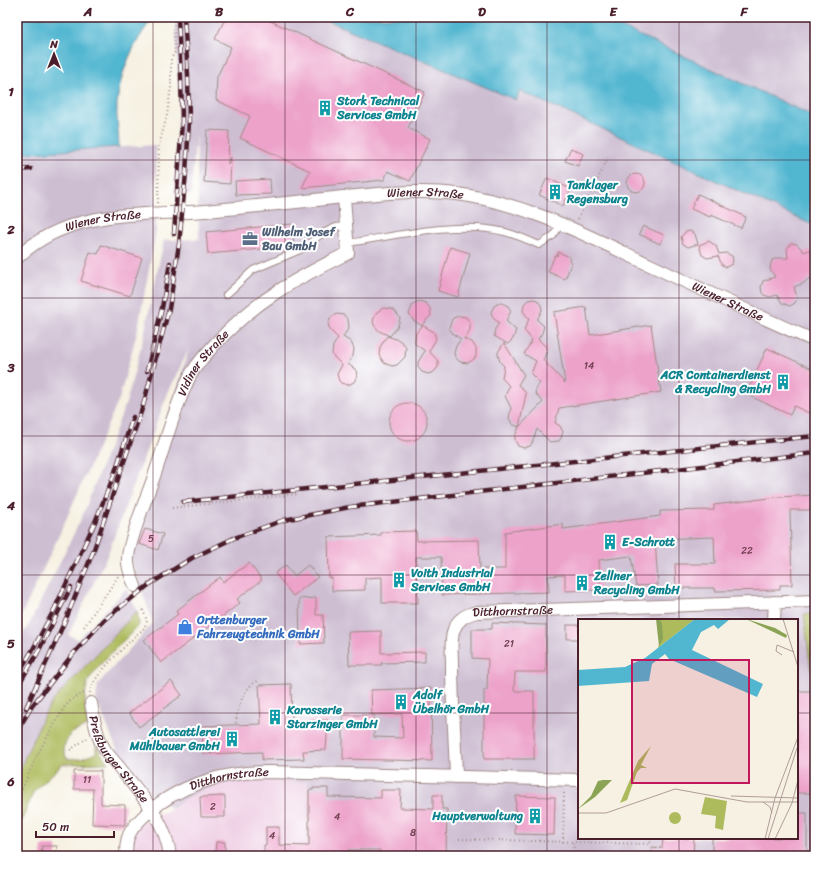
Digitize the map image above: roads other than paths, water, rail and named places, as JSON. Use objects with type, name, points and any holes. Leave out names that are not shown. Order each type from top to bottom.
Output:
[{"type":"street","name":"Wiener Straße","points":[[17,258],[24,251],[43,238],[85,221],[102,217],[204,211],[395,192],[429,191],[484,198],[511,205],[561,224],[731,304],[815,341]]},
{"type":"street","points":[[344,197],[348,243]]},
{"type":"street","name":"Vidiner Straße","points":[[135,586],[128,563],[129,550],[174,411],[191,375],[206,354],[239,320],[265,299],[303,275],[348,253],[348,243]]},
{"type":"street","name":"Ditthornstraße","points":[[456,777],[452,680],[452,638],[454,628],[461,619],[469,614],[477,612],[815,601]]},
{"type":"street","points":[[774,602],[774,619]]},
{"type":"street","name":"Preßburger Straße","points":[[90,697],[97,732],[105,750],[152,808],[162,828],[169,848],[170,856]]},
{"type":"street","name":"Ditthornstraße","points":[[126,856],[129,835],[134,826],[152,808],[192,785],[240,773],[268,772],[578,780]]},
{"type":"lane","points":[[17,193],[20,228],[17,230]]},
{"type":"lane","points":[[348,243],[443,228],[483,228],[519,236],[539,245],[553,236],[561,224]]},
{"type":"lane","points":[[226,295],[253,270],[300,250],[323,233],[336,227],[346,226]]},
{"type":"water","points":[[26,17],[154,17],[134,47],[121,80],[117,104],[119,147],[17,154],[17,21]]},
{"type":"water","points":[[319,17],[600,17],[815,117],[815,226],[520,91],[516,100]]},
{"type":"railway","points":[[174,234],[182,121],[178,17]]},
{"type":"railway","points":[[26,708],[68,614],[93,552],[143,406],[169,309],[179,244],[186,173],[189,121],[188,75],[184,17]]},
{"type":"railway","points":[[17,170],[31,169]]},
{"type":"railway","points":[[147,371],[162,308],[170,263]]},
{"type":"railway","points":[[17,675],[32,651],[55,608],[95,522],[114,475],[133,417]]},
{"type":"railway","points":[[183,502],[815,436]]},
{"type":"railway","points":[[17,731],[32,706],[73,654],[104,620],[150,584],[192,558],[234,538],[284,520],[350,507],[815,453]]},
{"type":"railway","points":[[17,687],[37,654],[71,587]]},
{"type":"place","name":"Stork Technical Services GmbH","points":[[325,108]]},
{"type":"place","name":"Tanklager Regensburg","points":[[555,192]]},
{"type":"place","name":"Wilhelm Josef Bau GmbH","points":[[250,239]]},
{"type":"place","name":"ACR Containerdienst & Recycling GmbH","points":[[783,382]]},
{"type":"place","name":"E-Schrott","points":[[610,542]]},
{"type":"place","name":"Voith Industrial Services GmbH","points":[[399,580]]},
{"type":"place","name":"Zellner Recycling GmbH","points":[[582,583]]},
{"type":"place","name":"Orttenburger Fahrzeugtechnik GmbH","points":[[185,627]]},
{"type":"place","name":"Adolf Übelhör GmbH","points":[[401,702]]},
{"type":"place","name":"Karosserie Starzinger GmbH","points":[[275,717]]},
{"type":"place","name":"Autosattlerei Mühlbauer GmbH","points":[[232,739]]},
{"type":"place","name":"Hauptverwaltung","points":[[535,816]]}]
